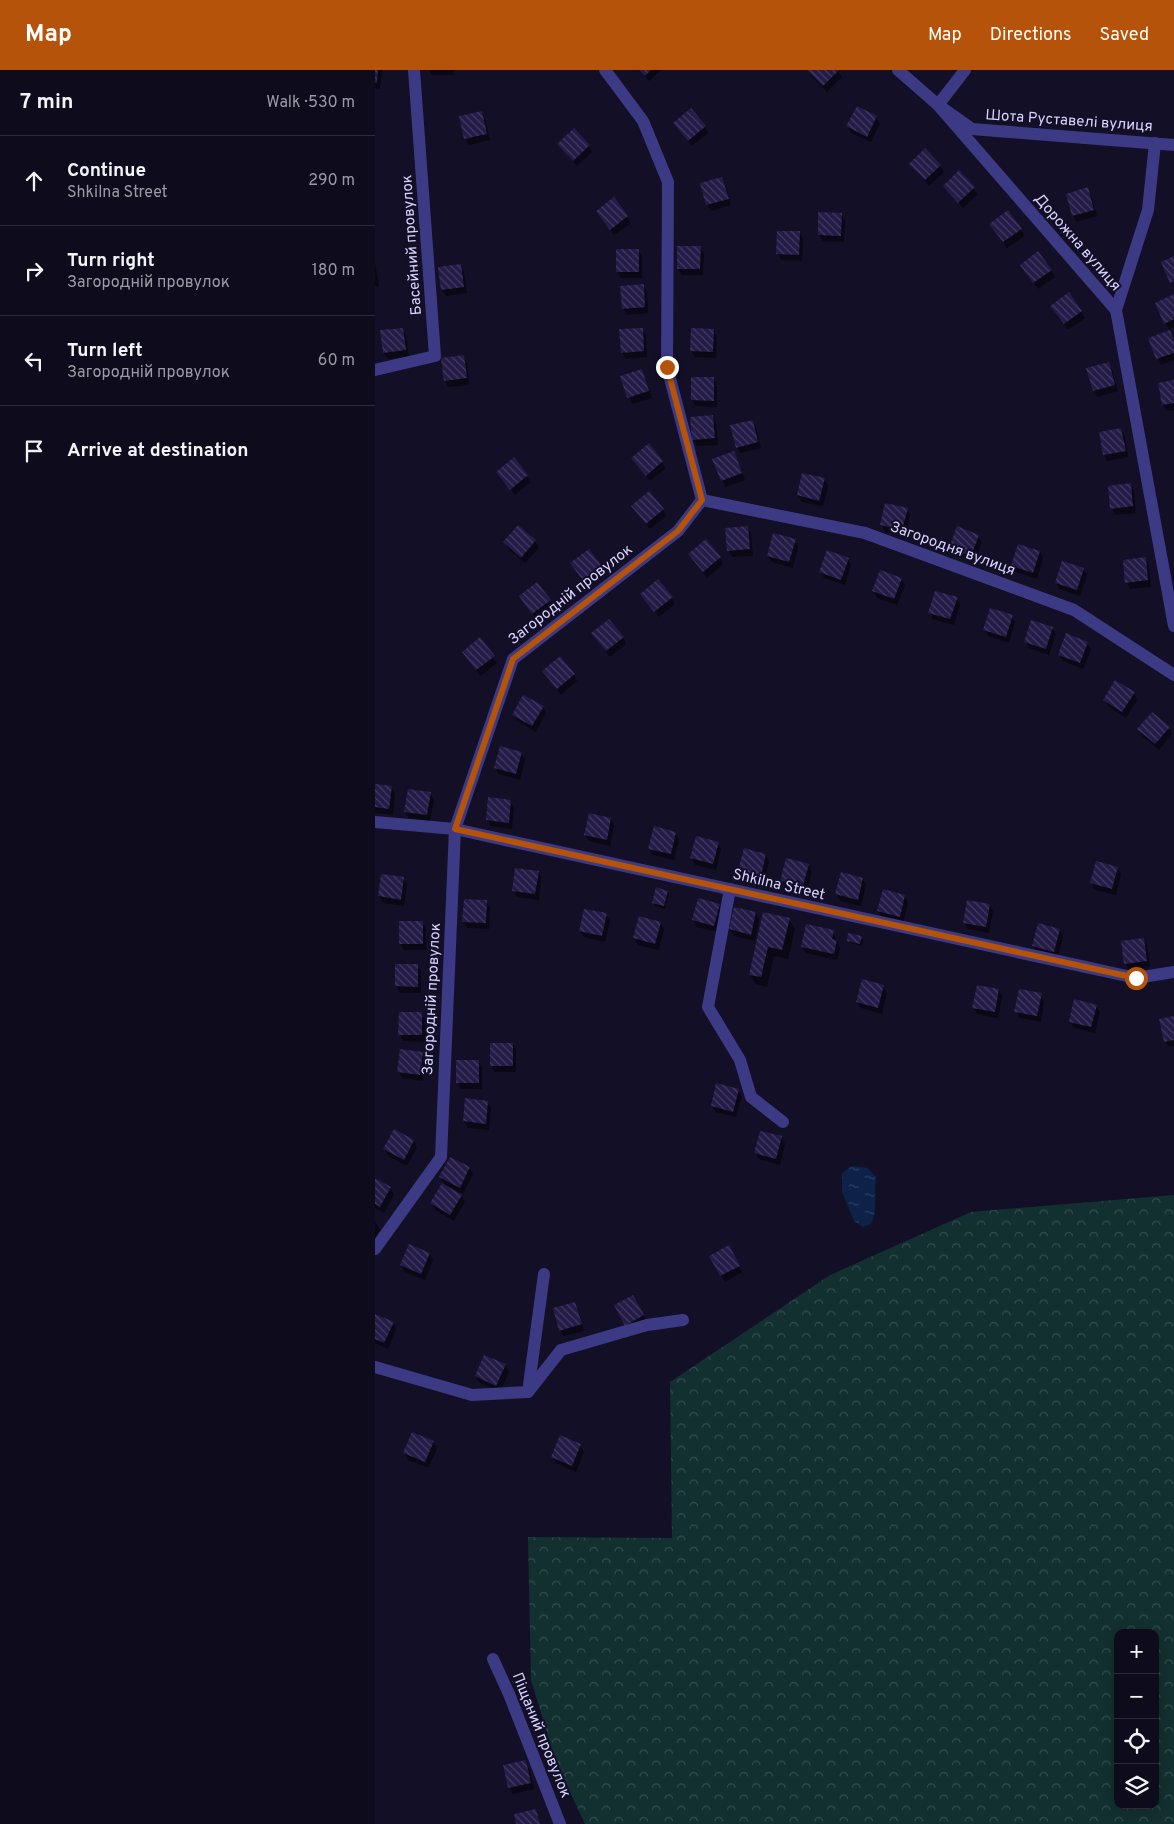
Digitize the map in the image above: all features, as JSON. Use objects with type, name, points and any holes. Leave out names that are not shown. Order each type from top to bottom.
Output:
[{"type":"street","name":"Басейний провулок","points":[[375,370],[435,356],[414,70]]},
{"type":"street","points":[[605,70],[643,121],[668,182],[667,367],[702,500]]},
{"type":"street","name":"Дорожна вулиця","points":[[898,70],[938,105],[1116,310],[1174,626]]},
{"type":"street","points":[[938,105],[965,70]]},
{"type":"street","name":"Шота Руставелі вулиця","points":[[938,105],[972,129],[1174,145]]},
{"type":"street","points":[[1116,310],[1148,210],[1155,143]]},
{"type":"street","name":"Загородня вулиця","points":[[702,500],[865,533],[1074,610],[1174,675]]},
{"type":"street","name":"Загородній провулок","points":[[375,1249],[441,1157],[455,829],[513,659],[678,531],[702,500]]},
{"type":"street","name":"Shkilna Street","points":[[375,822],[455,829],[1136,978],[1174,972]]},
{"type":"street","points":[[730,889],[708,1007],[740,1060],[751,1097],[783,1122]]},
{"type":"street","points":[[528,1392],[544,1274]]},
{"type":"street","points":[[375,1367],[472,1395],[528,1392],[561,1350],[647,1325],[683,1320]]},
{"type":"street","name":"Піщаний провулок","points":[[493,1659],[509,1694],[560,1824]]},
{"type":"green space","points":[[1174,1195],[1174,1824],[585,1824],[556,1762],[531,1680],[528,1537],[672,1538],[670,1382],[830,1275],[971,1212]]},
{"type":"water","points":[[852,1166],[868,1168],[876,1177],[873,1219],[871,1224],[863,1227],[854,1221],[842,1192],[842,1173]]},
{"type":"building","points":[[375,70],[378,70],[377,83],[375,83]]},
{"type":"building","points":[[639,70],[651,70],[645,76]]},
{"type":"building","points":[[807,70],[839,70],[823,86]]},
{"type":"building","points":[[857,106],[877,116],[867,137],[846,126]]},
{"type":"building","points":[[691,108],[706,126],[688,141],[673,123]]},
{"type":"building","points":[[482,111],[487,134],[464,139],[459,116]]},
{"type":"building","points":[[574,128],[590,145],[573,161],[557,144]]},
{"type":"building","points":[[925,148],[941,165],[925,180],[909,164]]},
{"type":"building","points":[[959,170],[975,187],[958,203],[943,186]]},
{"type":"building","points":[[722,177],[729,199],[706,205],[700,183]]},
{"type":"building","points":[[1088,187],[1094,210],[1072,216],[1066,194]]},
{"type":"building","points":[[614,197],[628,216],[610,230],[596,211]]},
{"type":"building","points":[[1008,210],[1022,229],[1003,242],[989,224]]},
{"type":"building","points":[[818,212],[842,213],[841,236],[818,235]]},
{"type":"building","points":[[777,231],[800,231],[799,255],[776,254]]},
{"type":"building","points":[[677,246],[701,246],[700,269],[677,269]]},
{"type":"building","points":[[616,249],[639,249],[639,272],[616,272]]},
{"type":"building","points":[[1038,251],[1052,270],[1033,283],[1020,265]]},
{"type":"building","points":[[1174,256],[1174,281],[1170,283],[1161,262]]},
{"type":"building","points":[[461,264],[464,287],[441,290],[438,267]]},
{"type":"building","points":[[644,284],[645,307],[622,309],[620,286]]},
{"type":"building","points":[[1069,292],[1082,311],[1064,324],[1050,306]]},
{"type":"building","points":[[1174,294],[1174,319],[1164,324],[1155,303]]},
{"type":"building","points":[[403,328],[406,350],[383,353],[380,330]]},
{"type":"building","points":[[643,328],[644,351],[621,353],[619,329]]},
{"type":"building","points":[[691,328],[714,329],[713,352],[690,351]]},
{"type":"building","points":[[1170,330],[1174,341],[1174,353],[1156,359],[1148,338]]},
{"type":"building","points":[[464,355],[467,378],[444,381],[441,358]]},
{"type":"building","points":[[1109,362],[1115,385],[1093,391],[1086,368]]},
{"type":"building","points":[[642,369],[649,391],[627,398],[620,376]]},
{"type":"building","points":[[691,377],[714,377],[714,401],[691,400]]},
{"type":"building","points":[[1174,380],[1174,403],[1162,405],[1158,383]]},
{"type":"building","points":[[713,415],[715,438],[692,440],[690,417]]},
{"type":"building","points":[[753,420],[758,442],[736,448],[730,425]]},
{"type":"building","points":[[1121,428],[1126,451],[1103,455],[1099,432]]},
{"type":"building","points":[[649,443],[663,461],[646,476],[631,458]]},
{"type":"building","points":[[734,451],[742,473],[721,481],[712,459]]},
{"type":"building","points":[[514,457],[528,475],[510,490],[496,472]]},
{"type":"building","points":[[802,473],[825,478],[819,501],[797,495]]},
{"type":"building","points":[[1131,483],[1133,506],[1110,509],[1108,486]]},
{"type":"building","points":[[649,491],[664,509],[646,524],[631,506]]},
{"type":"building","points":[[885,503],[908,508],[902,530],[880,525]]},
{"type":"building","points":[[518,525],[536,540],[521,558],[503,542]]},
{"type":"building","points":[[748,526],[750,549],[727,551],[725,528]]},
{"type":"building","points":[[957,526],[979,535],[971,556],[949,548]]},
{"type":"building","points":[[773,533],[796,539],[789,562],[767,556]]},
{"type":"building","points":[[706,539],[721,557],[703,572],[688,554]]},
{"type":"building","points":[[1018,544],[1040,551],[1033,573],[1011,566]]},
{"type":"building","points":[[589,549],[603,568],[584,582],[570,563]]},
{"type":"building","points":[[827,550],[849,558],[841,580],[819,572]]},
{"type":"building","points":[[1146,557],[1148,580],[1125,583],[1123,560]]},
{"type":"building","points":[[1062,561],[1084,568],[1077,590],[1055,583]]},
{"type":"building","points":[[880,570],[902,578],[894,599],[872,591]]},
{"type":"building","points":[[658,579],[673,597],[654,612],[640,594]]},
{"type":"building","points":[[537,582],[551,600],[532,614],[519,596]]},
{"type":"building","points":[[935,591],[958,597],[950,619],[928,613]]},
{"type":"building","points":[[990,608],[1013,615],[1006,637],[983,630]]},
{"type":"building","points":[[609,619],[624,637],[606,651],[591,633]]},
{"type":"building","points":[[1031,620],[1053,627],[1046,649],[1024,642]]},
{"type":"building","points":[[1066,633],[1088,642],[1080,663],[1058,655]]},
{"type":"building","points":[[480,637],[495,656],[476,670],[462,652]]},
{"type":"building","points":[[560,656],[575,674],[557,689],[542,671]]},
{"type":"building","points":[[1115,680],[1135,692],[1122,712],[1103,700]]},
{"type":"building","points":[[523,695],[544,706],[532,726],[512,715]]},
{"type":"building","points":[[1152,712],[1170,727],[1155,744],[1137,729]]},
{"type":"building","points":[[500,746],[522,752],[516,774],[494,768]]},
{"type":"building","points":[[375,784],[392,786],[389,809],[375,807]]},
{"type":"building","points":[[408,789],[431,792],[427,815],[404,812]]},
{"type":"building","points":[[488,797],[511,800],[509,823],[486,820]]},
{"type":"building","points":[[589,813],[611,818],[607,840],[584,835]]},
{"type":"building","points":[[654,826],[676,832],[671,854],[648,849]]},
{"type":"building","points":[[696,836],[719,842],[713,864],[690,858]]},
{"type":"building","points":[[744,848],[766,854],[761,876],[738,871]]},
{"type":"building","points":[[786,858],[809,864],[803,886],[780,881]]},
{"type":"building","points":[[1096,861],[1118,867],[1112,889],[1090,883]]},
{"type":"building","points":[[515,868],[539,871],[535,894],[512,891]]},
{"type":"building","points":[[841,872],[863,878],[858,900],[835,894]]},
{"type":"building","points":[[381,874],[404,877],[401,900],[378,896]]},
{"type":"building","points":[[656,887],[668,891],[664,906],[652,903]]},
{"type":"building","points":[[883,889],[905,895],[900,917],[877,911]]},
{"type":"building","points":[[698,898],[720,904],[714,926],[692,920]]},
{"type":"building","points":[[464,899],[487,900],[486,923],[462,922]]},
{"type":"building","points":[[967,900],[990,904],[986,927],[963,923]]},
{"type":"building","points":[[734,907],[756,912],[751,935],[729,929]]},
{"type":"building","points":[[584,909],[607,913],[602,936],[579,931]]},
{"type":"building","points":[[763,912],[790,918],[782,950],[768,947],[761,977],[749,975]]},
{"type":"building","points":[[639,916],[661,922],[655,944],[633,938]]},
{"type":"building","points":[[399,921],[423,921],[423,944],[399,944]]},
{"type":"building","points":[[1038,923],[1060,929],[1054,952],[1032,946]]},
{"type":"building","points":[[806,924],[834,930],[832,939],[837,940],[834,954],[801,947]]},
{"type":"building","points":[[848,933],[862,936],[860,944],[847,941]]},
{"type":"building","points":[[1144,938],[1147,961],[1124,964],[1121,941]]},
{"type":"building","points":[[395,964],[418,964],[418,987],[395,986]]},
{"type":"building","points":[[862,979],[884,985],[878,1008],[856,1002]]},
{"type":"building","points":[[977,985],[999,989],[995,1012],[972,1008]]},
{"type":"building","points":[[1019,989],[1042,993],[1037,1016],[1014,1012]]},
{"type":"building","points":[[1074,999],[1097,1005],[1091,1027],[1069,1022]]},
{"type":"building","points":[[399,1012],[422,1012],[422,1035],[398,1035]]},
{"type":"building","points":[[1174,1016],[1174,1040],[1164,1042],[1159,1019]]},
{"type":"building","points":[[490,1043],[513,1043],[513,1066],[490,1066]]},
{"type":"building","points":[[400,1049],[423,1052],[420,1075],[397,1072]]},
{"type":"building","points":[[456,1060],[479,1060],[479,1083],[456,1083]]},
{"type":"building","points":[[716,1083],[739,1089],[733,1112],[711,1106]]},
{"type":"building","points":[[465,1098],[488,1101],[486,1124],[463,1121]]},
{"type":"building","points":[[394,1129],[414,1140],[404,1160],[383,1149]]},
{"type":"building","points":[[760,1131],[782,1136],[776,1159],[754,1153]]},
{"type":"building","points":[[450,1157],[470,1167],[460,1188],[439,1177]]},
{"type":"building","points":[[375,1178],[391,1187],[380,1207],[375,1204]]},
{"type":"building","points":[[442,1183],[462,1195],[450,1215],[430,1203]]},
{"type":"building","points":[[409,1244],[430,1253],[421,1274],[400,1265]]},
{"type":"building","points":[[729,1245],[740,1266],[720,1276],[709,1256]]},
{"type":"building","points":[[633,1295],[644,1315],[625,1326],[614,1305]]},
{"type":"building","points":[[575,1302],[582,1324],[559,1331],[553,1308]]},
{"type":"building","points":[[375,1314],[394,1322],[384,1343],[375,1339]]},
{"type":"building","points":[[484,1355],[506,1364],[496,1386],[475,1376]]},
{"type":"building","points":[[412,1432],[434,1441],[425,1462],[403,1453]]},
{"type":"building","points":[[560,1435],[581,1444],[572,1466],[551,1457]]},
{"type":"building","points":[[526,1760],[531,1783],[508,1788],[503,1765]]},
{"type":"building","points":[[536,1809],[540,1824],[516,1824],[514,1814]]},
{"type":"route","points":[[667,367],[702,500],[678,531],[513,659],[455,829],[1136,978]]}]
